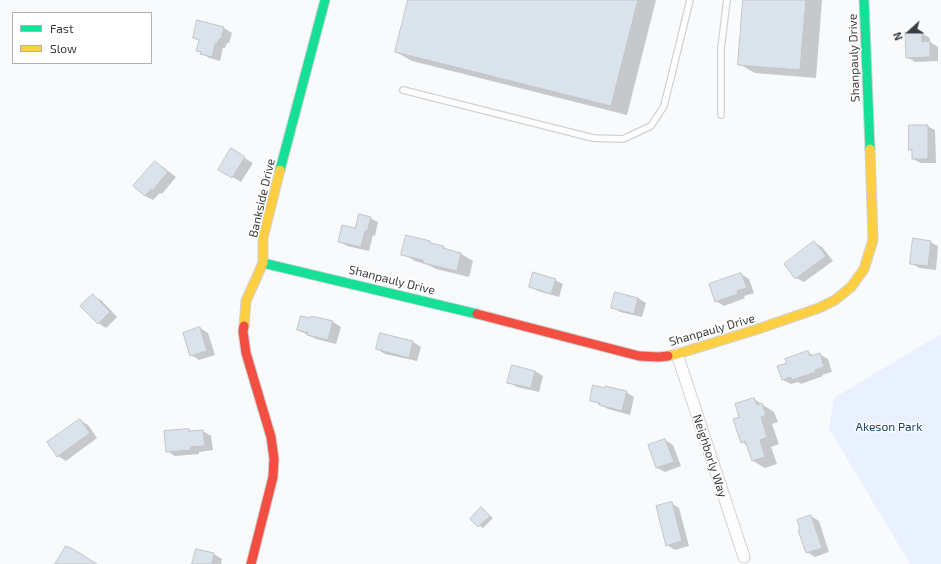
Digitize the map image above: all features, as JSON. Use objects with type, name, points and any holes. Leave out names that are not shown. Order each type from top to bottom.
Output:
[{"type":"street","name":"Bankside Drive","points":[[252,564],[273,477],[274,459],[271,437],[246,353],[243,331],[246,301],[263,263],[263,238],[266,223],[326,0]]},
{"type":"street","name":"Shanpauly Drive","points":[[263,263],[492,317],[639,356],[658,357],[677,354],[786,320],[828,304],[845,293],[860,277],[869,260],[873,240],[864,0]]},
{"type":"street","name":"Neighborly Way","points":[[677,354],[744,557]]},
{"type":"lane","points":[[403,90],[593,138],[623,139],[651,126],[664,106],[690,0]]},
{"type":"lane","points":[[721,115],[721,48],[727,0]]},
{"type":"green space","name":"Akeson Park","points":[[941,334],[941,564],[910,564],[829,429],[834,398]]},
{"type":"building","points":[[408,0],[638,0],[611,106],[395,52]]},
{"type":"building","points":[[743,0],[806,0],[800,70],[738,65]]},
{"type":"building","points":[[197,20],[224,27],[221,39],[219,39],[217,44],[215,44],[212,57],[200,54],[201,52],[196,51],[199,40],[193,38]]},
{"type":"building","points":[[922,32],[922,42],[930,41],[930,57],[906,58],[905,33]]},
{"type":"building","points":[[909,125],[928,125],[928,159],[912,159],[912,150],[909,150]]},
{"type":"building","points":[[231,148],[245,157],[232,178],[218,170]]},
{"type":"building","points":[[155,161],[168,172],[153,190],[151,189],[145,196],[133,186]]},
{"type":"building","points":[[359,214],[371,217],[367,232],[365,231],[361,247],[338,242],[342,225],[355,228]]},
{"type":"building","points":[[406,235],[430,241],[430,243],[444,246],[443,248],[461,253],[457,271],[423,263],[423,260],[401,255]]},
{"type":"building","points":[[913,238],[931,241],[928,266],[910,264]]},
{"type":"building","points":[[814,241],[826,256],[795,279],[784,264]]},
{"type":"building","points":[[533,272],[556,279],[551,294],[529,287]]},
{"type":"building","points":[[741,273],[747,288],[737,291],[738,294],[715,302],[709,284]]},
{"type":"building","points":[[615,292],[638,298],[634,314],[611,308]]},
{"type":"building","points":[[93,294],[110,312],[98,324],[80,306]]},
{"type":"building","points":[[301,316],[310,318],[311,316],[333,321],[328,340],[307,335],[308,333],[297,330]]},
{"type":"building","points":[[200,327],[207,351],[190,356],[183,333]]},
{"type":"building","points":[[380,333],[413,341],[409,358],[376,349]]},
{"type":"building","points":[[808,351],[810,356],[820,353],[824,367],[815,370],[816,372],[792,380],[791,377],[782,380],[777,366],[787,363],[785,359]]},
{"type":"building","points":[[512,365],[535,371],[531,388],[507,383]]},
{"type":"building","points":[[593,385],[627,391],[622,411],[590,401]]},
{"type":"building","points":[[754,398],[757,405],[762,403],[766,415],[761,417],[767,437],[760,440],[765,457],[752,461],[745,441],[741,443],[733,419],[739,417],[735,404]]},
{"type":"building","points":[[80,419],[90,433],[57,457],[47,442]]},
{"type":"building","points":[[189,429],[189,431],[203,430],[205,446],[191,447],[191,450],[166,452],[164,431]]},
{"type":"building","points":[[665,439],[674,462],[656,468],[648,445]]},
{"type":"building","points":[[672,502],[682,541],[666,546],[656,506]]},
{"type":"building","points":[[481,507],[490,516],[478,527],[470,519]]},
{"type":"building","points":[[811,515],[822,548],[806,553],[798,530],[800,529],[797,520]]},
{"type":"building","points":[[66,546],[73,549],[97,564],[55,564]]},
{"type":"building","points":[[196,549],[214,553],[212,564],[192,564]]},
{"type":"traffic: fast","points":[[280,170],[325,0]]},
{"type":"traffic: fast","points":[[864,0],[870,149]]},
{"type":"traffic: fast","points":[[263,263],[477,314]]},
{"type":"traffic: slow","points":[[668,356],[755,330],[819,308],[835,300],[851,287],[864,269],[873,240],[870,149]]},
{"type":"traffic: slow","points":[[244,326],[246,301],[263,263],[263,238],[280,170]]},
{"type":"traffic: jam","points":[[477,314],[639,356],[668,356]]},
{"type":"traffic: jam","points":[[244,326],[243,331],[246,353],[271,437],[274,459],[273,477],[251,564]]}]
